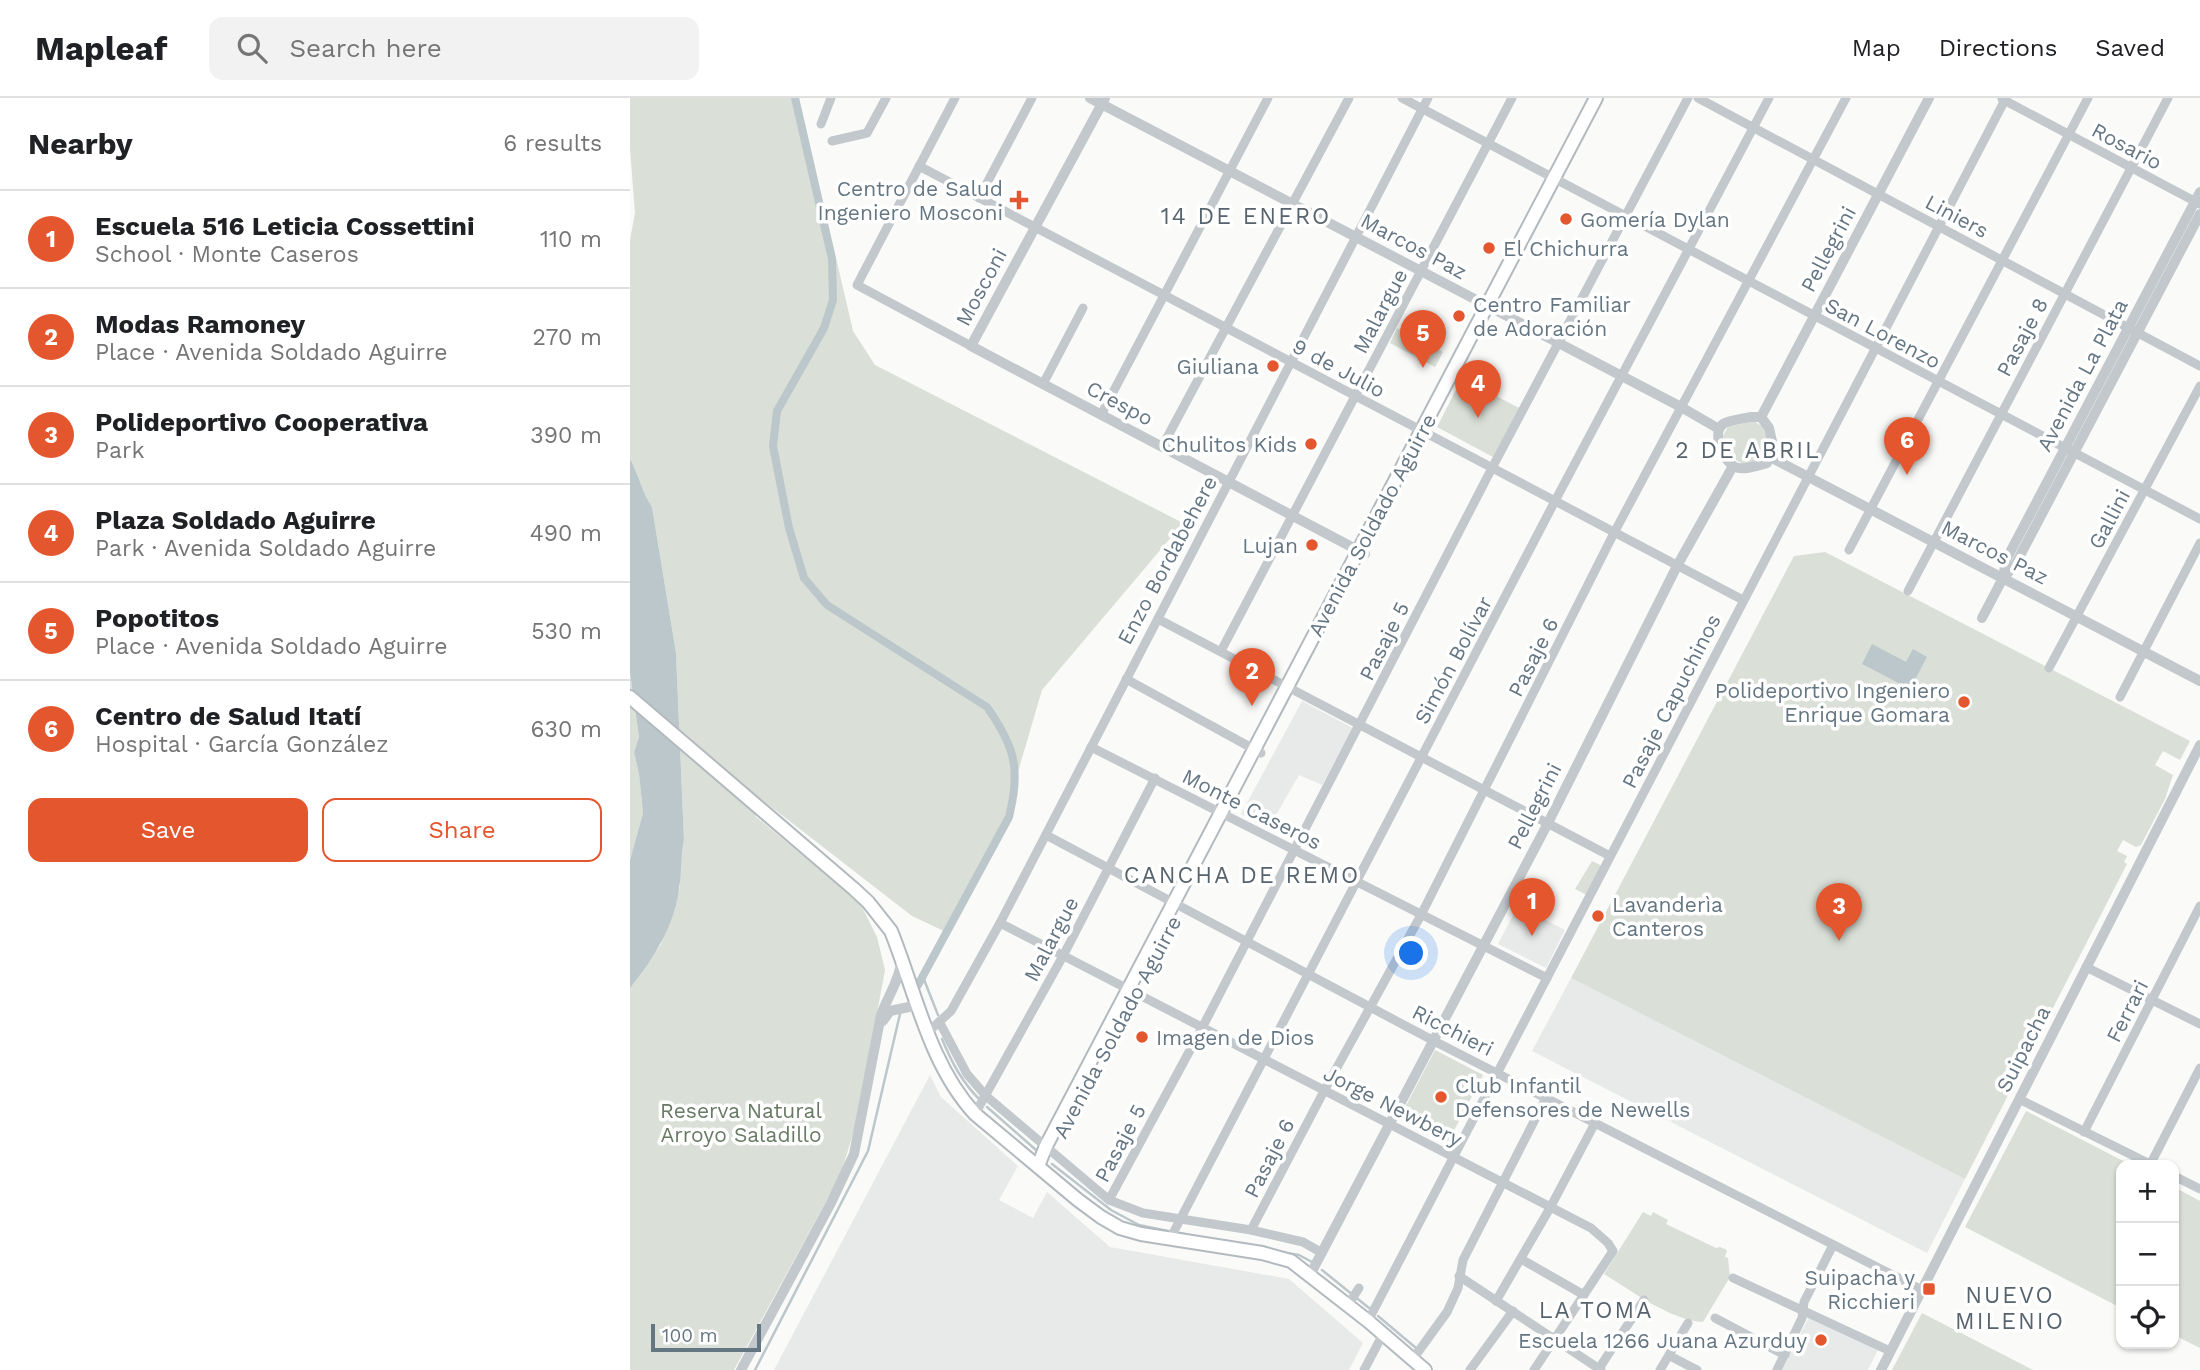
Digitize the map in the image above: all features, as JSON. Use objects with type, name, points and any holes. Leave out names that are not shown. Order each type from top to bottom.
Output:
[{"type":"main road","name":"Avenida Soldado Aguirre","points":[[1557,181],[1596,98]]},
{"type":"main road","name":"Avenida Soldado Aguirre","points":[[1045,1155],[1557,181],[1605,98]]},
{"type":"main road","points":[[630,697],[869,902],[891,931],[940,1065],[950,1083],[975,1114],[1045,1155],[1101,1217],[1120,1228],[1141,1234],[1262,1253],[1291,1261],[1310,1275],[1354,1296],[1368,1321],[1419,1366]]},
{"type":"street","points":[[821,124],[831,98]]},
{"type":"street","points":[[832,141],[867,133],[886,98]]},
{"type":"street","points":[[919,166],[955,98]]},
{"type":"street","points":[[979,198],[1032,98]]},
{"type":"street","name":"Marcos Paz","points":[[1090,98],[1103,101],[1719,429]]},
{"type":"street","points":[[1101,415],[1268,98]]},
{"type":"street","points":[[1162,447],[1349,98]]},
{"type":"street","name":"San Lorenzo","points":[[1402,98],[2200,519]]},
{"type":"street","name":"Enzo Bordabehere","points":[[928,1032],[951,1011],[1000,923],[1428,98]]},
{"type":"street","name":"Malargue","points":[[1222,651],[1512,98]]},
{"type":"street","name":"Pasaje 5","points":[[1109,1200],[1202,1028],[1492,468],[1689,98]]},
{"type":"street","name":"Liniers","points":[[1698,98],[2200,366]]},
{"type":"street","name":"Simón Bolívar","points":[[1170,1239],[1555,501],[1769,98]]},
{"type":"street","name":"Pasaje 6","points":[[1251,1230],[1324,1090],[1421,915],[1614,533],[1846,98]]},
{"type":"street","name":"Pellegrini","points":[[1761,417],[1929,98]]},
{"type":"street","points":[[1849,550],[2088,98]]},
{"type":"street","name":"Pasaje 8","points":[[1908,591],[2168,98]]},
{"type":"street","name":"Rosario","points":[[2004,99],[2131,168],[2198,199]]},
{"type":"street","name":"Pasaje Capuchinos","points":[[1368,1321],[2004,99]]},
{"type":"street","name":"Mosconi","points":[[971,346],[1103,101]]},
{"type":"street","name":"9 de Julio","points":[[919,166],[1742,600]]},
{"type":"street","name":"Crespo","points":[[919,166],[856,285],[1362,553]]},
{"type":"street","name":"Avenida La Plata","points":[[1982,618],[2003,578],[2015,565],[2198,199]]},
{"type":"street","name":"Avenida La Plata","points":[[2133,330],[2200,214]]},
{"type":"street","points":[[1043,384],[1083,308]]},
{"type":"street","name":"Gallini","points":[[2049,668],[2200,386]]},
{"type":"street","points":[[1761,417],[1769,428],[1774,450],[1772,458],[1767,463],[1742,469],[1733,466],[1727,460],[1717,436],[1719,429],[1724,424],[1761,417]]},
{"type":"street","name":"Marcos Paz","points":[[1772,458],[2200,681]]},
{"type":"street","name":"Pellegrini","points":[[1310,1275],[1548,823],[1677,566],[1733,466]]},
{"type":"street","points":[[2120,697],[2200,543]]},
{"type":"street","points":[[1158,619],[1610,856]]},
{"type":"street","points":[[1126,679],[1257,751]]},
{"type":"street","name":"Suipacha","points":[[1881,1370],[2200,745]]},
{"type":"street","name":"Monte Caseros","points":[[1091,747],[1547,978]]},
{"type":"street","name":"Malargue","points":[[975,1114],[1063,956],[1155,778]]},
{"type":"street","name":"Ricchieri","points":[[1046,835],[1434,1041],[1922,1290]]},
{"type":"street","name":"Ferrari","points":[[2084,1132],[2200,906]]},
{"type":"street","name":"Jorge Newbery","points":[[1000,923],[1591,1228],[1608,1242],[1613,1251],[1584,1295]]},
{"type":"street","points":[[740,1370],[844,1177],[854,1153],[886,1001],[893,989],[902,959]]},
{"type":"street","points":[[2086,967],[2200,1024]]},
{"type":"street","points":[[880,1027],[890,1011],[916,999],[906,989],[893,989]]},
{"type":"street","points":[[940,1023],[967,1074],[986,1096],[1045,1155],[1109,1200],[1133,1211],[1251,1230],[1303,1242],[1322,1252]]},
{"type":"street","points":[[2154,1160],[2200,1068]]},
{"type":"street","points":[[1419,1366],[1458,1288],[1463,1260],[1546,1098]]},
{"type":"street","points":[[2019,1099],[2141,1160]]},
{"type":"street","points":[[1496,1301],[1595,1123]]},
{"type":"street","points":[[2179,1178],[2200,1189]]},
{"type":"street","points":[[1777,1370],[1802,1318],[1804,1302],[1833,1245]]},
{"type":"street","points":[[1521,1259],[1584,1295],[1534,1370]]},
{"type":"street","points":[[1459,1276],[1599,1370],[1644,1300]]},
{"type":"street","points":[[1733,1279],[1890,1351]]},
{"type":"street","points":[[1470,1370],[1513,1311]]},
{"type":"street","points":[[1715,1318],[1785,1355]]},
{"type":"street","points":[[1660,1370],[1688,1323]]},
{"type":"street","points":[[1364,1370],[1383,1334]]},
{"type":"street","points":[[1670,1356],[1697,1370]]},
{"type":"shaded area","points":[[630,459],[652,507],[676,653],[684,840],[680,883],[672,916],[647,966],[630,988],[630,860],[643,813],[634,752],[639,737],[630,673]]},
{"type":"shaded area","points":[[1872,644],[1906,662],[1913,649],[1927,657],[1910,689],[1862,664]]},
{"type":"shaded area","points":[[1302,701],[1353,728],[1322,785],[1299,775],[1268,829],[1241,814]]},
{"type":"shaded area","points":[[1518,906],[1565,930],[1546,968],[1498,944]]},
{"type":"shaded area","points":[[1571,978],[1965,1179],[1927,1253],[1532,1051]]},
{"type":"shaded area","points":[[930,1075],[941,1097],[1018,1166],[999,1200],[1033,1218],[1047,1192],[1110,1247],[1289,1279],[1363,1343],[1349,1370],[774,1370]]},
{"type":"shaded area","name":"Escuela 1266 Juana Azurduy","points":[[1810,1315],[1878,1350],[1868,1370],[1782,1370]]},
{"type":"green space","name":"Reserva Natural Arroyo Saladillo","points":[[630,98],[799,98],[853,331],[875,365],[1183,523],[1042,690],[1000,833],[948,933],[912,916],[761,799],[755,816],[860,903],[877,937],[885,970],[857,1121],[840,1176],[734,1370],[630,1370],[630,988],[661,944],[680,887],[680,859],[684,840],[676,653],[652,507],[630,459],[630,240],[635,213],[630,149]]},
{"type":"green space","points":[[1397,328],[1443,352],[1435,367],[1390,343]]},
{"type":"green space","points":[[1462,378],[1519,408],[1493,457],[1437,427]]},
{"type":"green space","points":[[1754,421],[1763,427],[1770,448],[1764,459],[1745,465],[1732,458],[1723,436],[1728,427]]},
{"type":"green space","points":[[1825,552],[2190,741],[2180,760],[2163,751],[2155,765],[2173,775],[2165,799],[2141,845],[2136,847],[2123,840],[2117,851],[2127,856],[2124,862],[2127,864],[1965,1179],[1571,978],[1794,556]]},
{"type":"green space","points":[[630,673],[639,737],[634,752],[643,813],[630,860]]},
{"type":"green space","points":[[1592,861],[1602,866],[1587,895],[1575,889]]},
{"type":"green space","name":"Club Infantil Defensores de Newells","points":[[1435,1050],[1483,1075],[1447,1144],[1399,1119]]},
{"type":"green space","points":[[2026,1111],[2121,1160],[2116,1160],[2116,1305],[1965,1227]]},
{"type":"green space","points":[[2179,1190],[2200,1201],[2200,1348],[2179,1338]]},
{"type":"green space","points":[[1643,1212],[1651,1216],[1653,1212],[1668,1220],[1666,1224],[1716,1248],[1727,1250],[1725,1257],[1728,1258],[1730,1277],[1703,1322],[1665,1311],[1604,1274]]},
{"type":"green space","points":[[1922,1313],[2033,1370],[1892,1370]]},
{"type":"waterway","points":[[795,98],[832,259],[833,300],[824,328],[777,411],[773,446],[789,528],[804,578],[827,605],[987,707],[1004,734],[1015,772],[1009,817],[918,985]]},
{"type":"waterway","points":[[923,977],[938,1015]]},
{"type":"waterway","points":[[755,1370],[868,1151],[900,1014]]},
{"type":"waterway","points":[[942,1039],[958,1072],[980,1100]]},
{"type":"waterway","points":[[987,1107],[1036,1150]]},
{"type":"waterway","points":[[1052,1164],[1111,1210],[1139,1225],[1168,1231]]},
{"type":"waterway","points":[[1180,1233],[1194,1236]]},
{"type":"waterway","points":[[1279,1252],[1299,1255],[1312,1262]]},
{"type":"waterway","points":[[1322,1270],[1369,1308]]},
{"type":"waterway","points":[[1378,1316],[1416,1348]]},
{"type":"place","name":"Centro de Salud Ingeniero Mosconi","points":[[1019,200]]},
{"type":"place","name":"Gomería Dylan","points":[[1566,219]]},
{"type":"place","name":"El Chichurra","points":[[1489,248]]},
{"type":"place","name":"Centro Familiar de Adoración","points":[[1459,316]]},
{"type":"place","name":"Giuliana","points":[[1273,366]]},
{"type":"place","name":"Popotitos","points":[[1423,368]]},
{"type":"place","name":"Plaza Soldado Aguirre","points":[[1478,418]]},
{"type":"place","name":"Chulitos Kids","points":[[1311,444]]},
{"type":"place","name":"Centro de Salud Itatí","points":[[1907,475]]},
{"type":"place","name":"Lujan","points":[[1312,545]]},
{"type":"place","name":"Polideportivo Ingeniero Enrique Gomara","points":[[1964,702]]},
{"type":"place","name":"Modas Ramoney","points":[[1252,706]]},
{"type":"place","name":"Lavanderìa Canteros","points":[[1598,916]]},
{"type":"place","name":"Escuela 516 Leticia Cossettini","points":[[1532,936]]},
{"type":"place","name":"Polideportivo Cooperativa","points":[[1839,941]]},
{"type":"place","name":"Imagen de Dios","points":[[1142,1037]]},
{"type":"place","name":"Club Infantil Defensores de Newells","points":[[1441,1097]]},
{"type":"place","name":"Suipacha y Ricchieri","points":[[1929,1289]]},
{"type":"place","name":"Escuela 1266 Juana Azurduy","points":[[1821,1340]]},
{"type":"district","name":"14 DE ENERO","points":[[1246,216]]},
{"type":"district","name":"2 DE ABRIL","points":[[1748,450]]},
{"type":"district","name":"CANCHA DE REMO","points":[[1242,875]]},
{"type":"district","name":"NUEVO MILENIO","points":[[2010,1308]]},
{"type":"district","name":"LA TOMA","points":[[1596,1310]]}]
